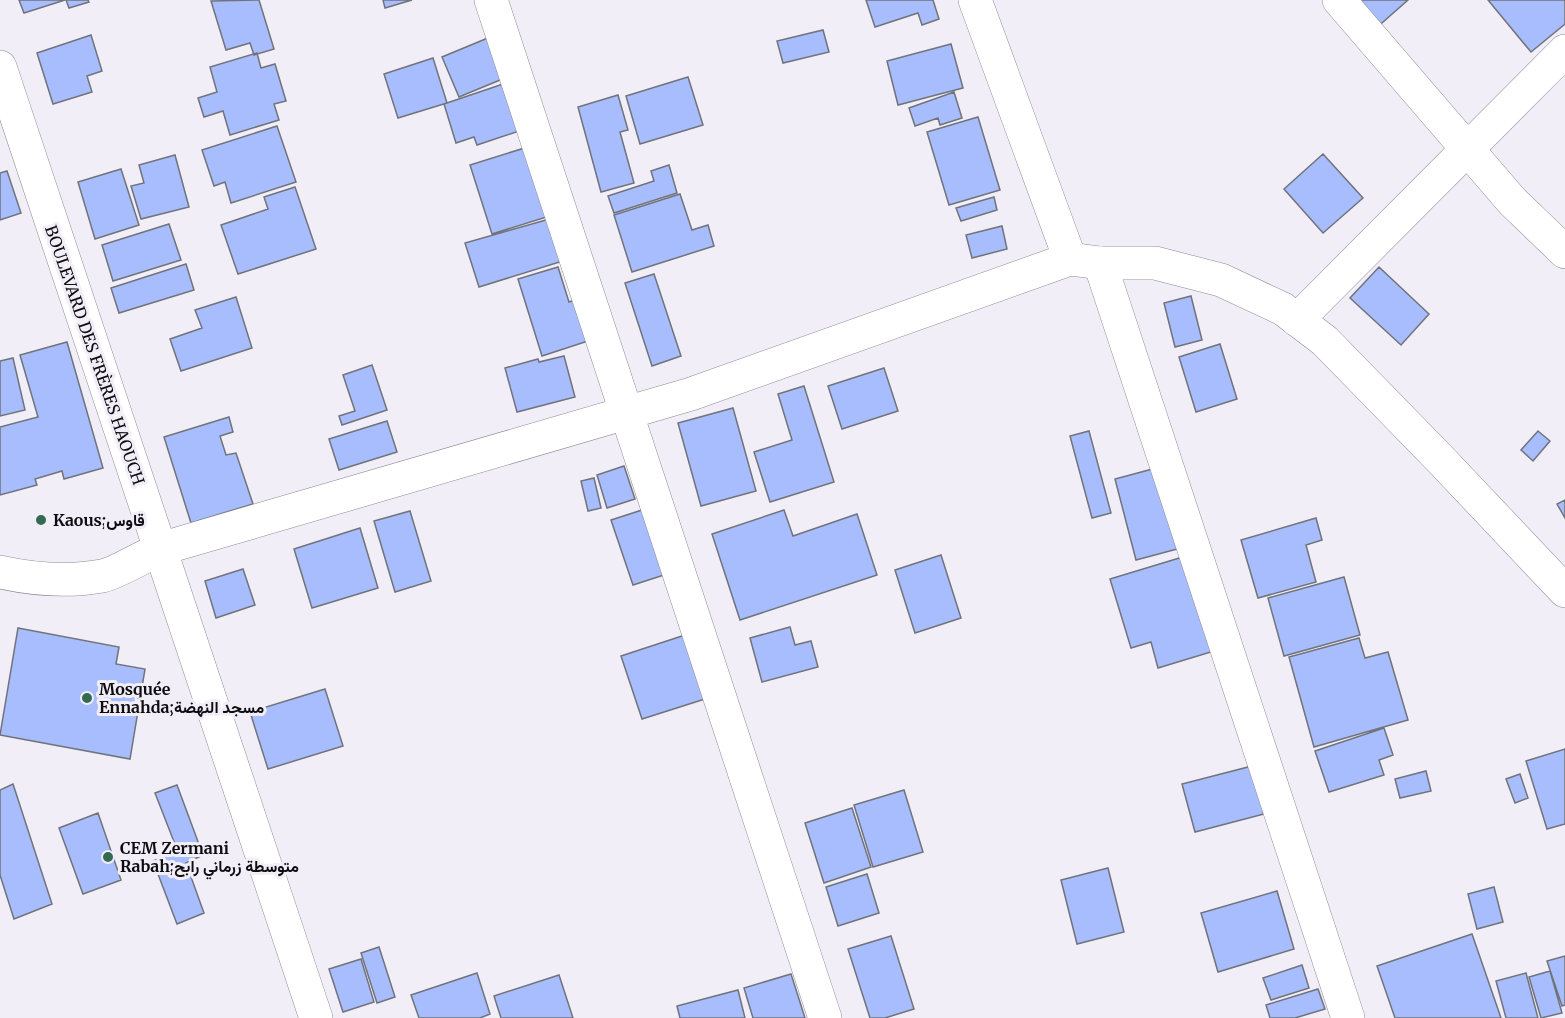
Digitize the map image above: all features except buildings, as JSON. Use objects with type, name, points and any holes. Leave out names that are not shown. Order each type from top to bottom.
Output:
[{"type":"street","points":[[491,0],[825,1018]]},
{"type":"street","points":[[975,0],[1085,261],[1348,1018]]},
{"type":"street","points":[[1339,0],[1512,201],[1565,252]]},
{"type":"street","points":[[1297,320],[1565,51]]},
{"type":"street","name":"BOULEVARD DES FRÈRES HAOUCH","points":[[0,67],[11,141],[160,549],[316,1018]]},
{"type":"street","points":[[0,573],[44,578],[103,576],[160,549],[691,394],[1085,261],[1155,263],[1221,280],[1282,309],[1325,341],[1565,591]]},
{"type":"place","name":"Kaous;قاوس","points":[[41,520]]},
{"type":"place","name":"Mosquée Ennahda;مسجد النهضة","points":[[87,698]]},
{"type":"place","name":"CEM Zermani Rabah;متوسطة زرماني رابح","points":[[108,857]]}]
